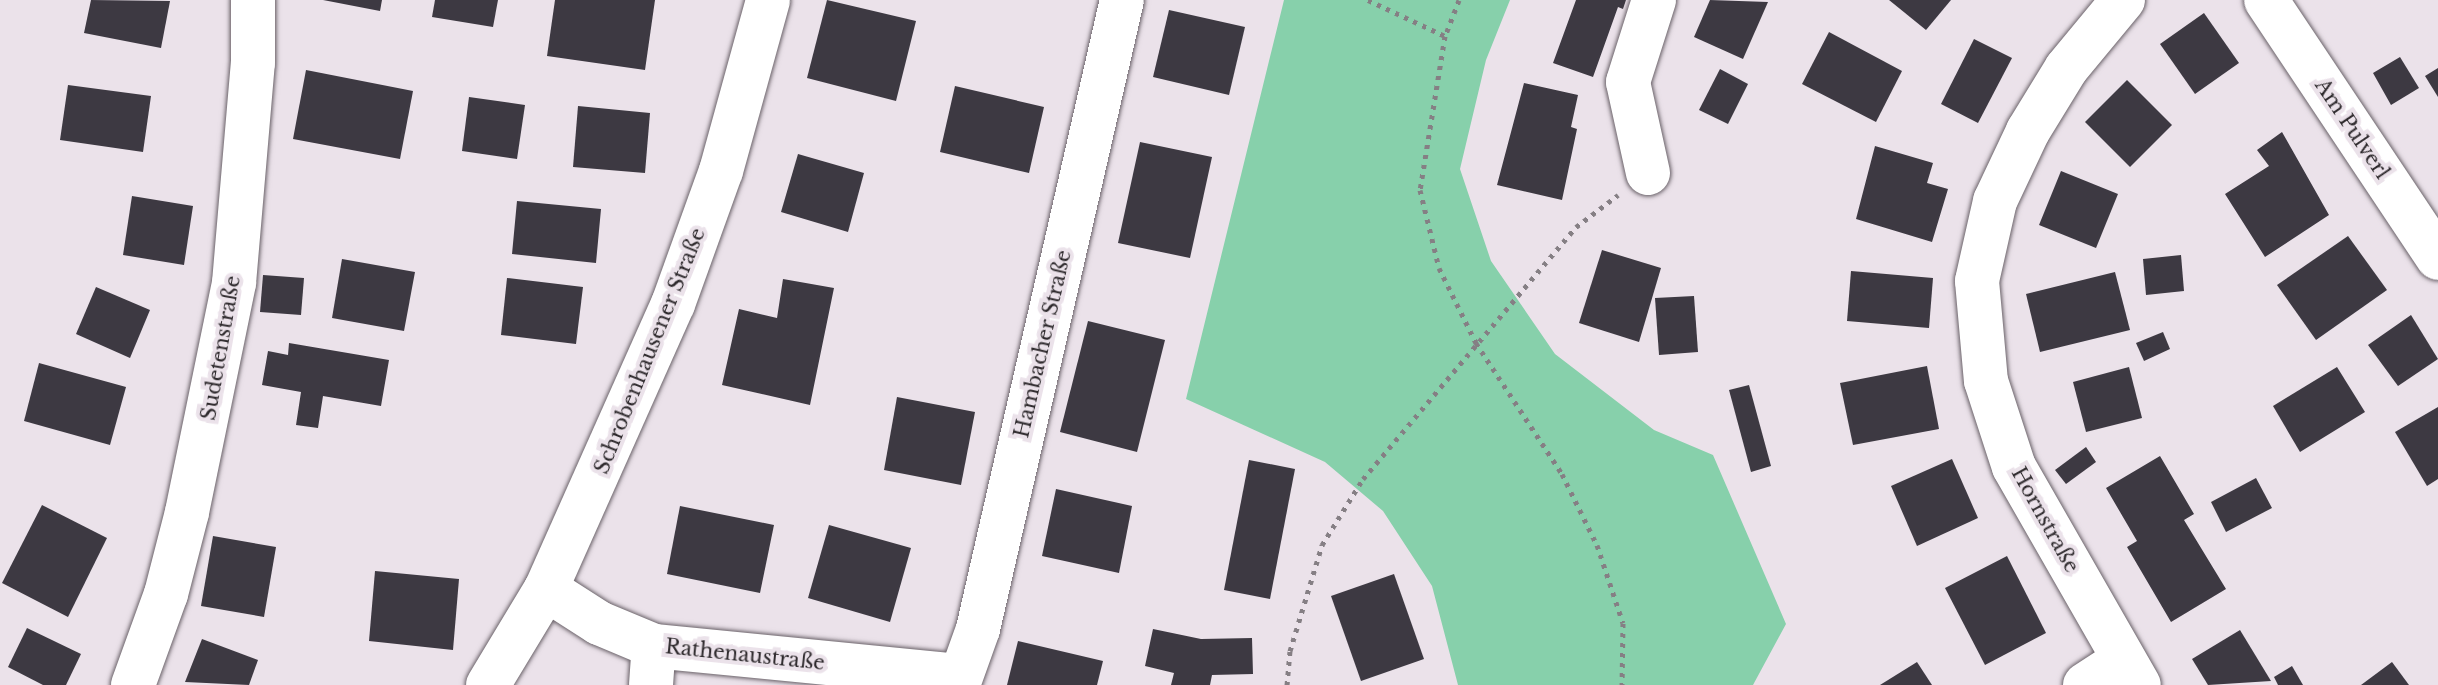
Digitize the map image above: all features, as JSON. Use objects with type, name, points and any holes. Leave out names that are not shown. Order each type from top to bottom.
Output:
[{"type":"street","name":"Sudetenstraße","points":[[133,685],[166,594],[184,526],[234,283],[253,63],[253,0]]},
{"type":"street","name":"Schrobenhausener Straße","points":[[488,685],[546,589],[673,304],[721,171],[768,0]]},
{"type":"street","name":"Hambacher Straße","points":[[959,680],[978,629],[1122,0]]},
{"type":"street","points":[[1648,173],[1628,82],[1654,0]]},
{"type":"street","name":"Hornstraße","points":[[2123,0],[2066,69],[2028,131],[1995,201],[1977,281],[1986,381],[2014,467],[2131,672]]},
{"type":"street","name":"Am Pulverl","points":[[2266,0],[2438,258]]},
{"type":"street","name":"Rathenaustraße","points":[[546,589],[599,623],[652,666],[959,680]]},
{"type":"street","points":[[2085,685],[2131,672]]},
{"type":"path","points":[[1368,0],[1445,36]]},
{"type":"path","points":[[1459,0],[1445,36],[1420,190],[1439,268],[1476,343],[1562,474],[1597,545],[1623,623],[1622,685]]},
{"type":"path","points":[[1287,685],[1290,651],[1322,545],[1363,479],[1576,227],[1648,173]]},
{"type":"green space","points":[[1284,0],[1510,0],[1486,60],[1460,169],[1491,261],[1555,354],[1654,430],[1713,455],[1786,624],[1753,685],[1458,685],[1432,586],[1383,511],[1325,462],[1186,399]]},
{"type":"building","points":[[91,0],[170,1],[161,48],[84,33]]},
{"type":"building","points":[[323,0],[382,0],[380,11]]},
{"type":"building","points":[[435,0],[498,0],[493,27],[432,17]]},
{"type":"building","points":[[555,0],[655,0],[645,70],[547,56]]},
{"type":"building","points":[[827,0],[916,21],[896,101],[807,78]]},
{"type":"building","points":[[1576,0],[1626,0],[1623,9],[1618,7],[1593,77],[1553,63]]},
{"type":"building","points":[[1710,0],[1768,2],[1743,59],[1694,37]]},
{"type":"building","points":[[1889,0],[1951,0],[1926,30]]},
{"type":"building","points":[[1169,10],[1245,27],[1229,95],[1153,77]]},
{"type":"building","points":[[2204,13],[2239,63],[2195,94],[2160,44]]},
{"type":"building","points":[[1829,32],[1902,71],[1876,122],[1802,84]]},
{"type":"building","points":[[1974,39],[2012,58],[1978,123],[1941,104]]},
{"type":"building","points":[[2400,57],[2419,88],[2391,105],[2373,73]]},
{"type":"building","points":[[2438,68],[2438,97],[2425,76]]},
{"type":"building","points":[[1720,69],[1748,84],[1728,124],[1699,110]]},
{"type":"building","points":[[306,70],[413,91],[400,159],[293,139]]},
{"type":"building","points":[[2127,80],[2172,125],[2130,167],[2085,122]]},
{"type":"building","points":[[1524,83],[1578,95],[1571,127],[1577,129],[1562,200],[1497,185]]},
{"type":"building","points":[[68,85],[151,96],[143,152],[60,140]]},
{"type":"building","points":[[955,86],[1044,107],[1029,173],[940,152]]},
{"type":"building","points":[[469,97],[525,105],[517,159],[462,151]]},
{"type":"building","points":[[578,106],[650,113],[645,173],[573,167]]},
{"type":"building","points":[[2282,132],[2329,215],[2265,257],[2225,194],[2269,166],[2257,150]]},
{"type":"building","points":[[1140,142],[1212,157],[1190,258],[1118,243]]},
{"type":"building","points":[[1875,146],[1933,163],[1927,183],[1948,189],[1932,242],[1856,219]]},
{"type":"building","points":[[798,154],[864,173],[848,232],[781,212]]},
{"type":"building","points":[[2061,171],[2118,194],[2096,248],[2039,225]]},
{"type":"building","points":[[132,196],[193,206],[184,265],[123,255]]},
{"type":"building","points":[[517,201],[601,209],[596,263],[512,254]]},
{"type":"building","points":[[2348,236],[2387,290],[2316,340],[2277,285]]},
{"type":"building","points":[[1602,250],[1661,268],[1639,342],[1579,323]]},
{"type":"building","points":[[2181,255],[2184,291],[2146,295],[2143,259]]},
{"type":"building","points":[[342,259],[415,272],[404,331],[332,318]]},
{"type":"building","points":[[1851,271],[1933,278],[1929,328],[1847,321]]},
{"type":"building","points":[[2115,272],[2130,330],[2040,352],[2026,294]]},
{"type":"building","points":[[263,275],[304,278],[301,315],[260,312]]},
{"type":"building","points":[[507,278],[583,287],[576,344],[501,335]]},
{"type":"building","points":[[783,279],[834,288],[810,405],[722,385],[739,309],[777,318]]},
{"type":"building","points":[[96,287],[150,310],[130,358],[76,334]]},
{"type":"building","points":[[1694,296],[1698,352],[1659,355],[1655,298]]},
{"type":"building","points":[[2411,315],[2438,359],[2398,386],[2368,345]]},
{"type":"building","points":[[1088,321],[1165,340],[1137,452],[1060,432]]},
{"type":"building","points":[[2163,332],[2170,349],[2144,361],[2136,343]]},
{"type":"building","points":[[289,343],[389,360],[381,406],[323,396],[318,428],[296,425],[301,392],[262,385],[268,351],[288,355]]},
{"type":"building","points":[[39,363],[126,387],[110,445],[24,421]]},
{"type":"building","points":[[1927,366],[1939,429],[1853,445],[1840,383]]},
{"type":"building","points":[[2129,367],[2142,418],[2086,432],[2073,382]]},
{"type":"building","points":[[2337,367],[2365,412],[2300,452],[2273,406]]},
{"type":"building","points":[[1749,385],[1771,466],[1751,472],[1729,390]]},
{"type":"building","points":[[897,397],[975,412],[961,485],[884,470]]},
{"type":"building","points":[[2438,407],[2438,479],[2427,486],[2395,432]]},
{"type":"building","points":[[2086,447],[2096,462],[2066,484],[2055,470]]},
{"type":"building","points":[[2160,456],[2194,514],[2184,520],[2226,589],[2171,622],[2127,547],[2137,541],[2106,488]]},
{"type":"building","points":[[1952,459],[1978,518],[1917,546],[1891,486]]},
{"type":"building","points":[[1249,460],[1295,469],[1270,599],[1224,590]]},
{"type":"building","points":[[2256,478],[2272,508],[2226,532],[2211,502]]},
{"type":"building","points":[[1056,489],[1132,506],[1119,573],[1042,556]]},
{"type":"building","points":[[42,505],[107,538],[68,617],[2,583]]},
{"type":"building","points":[[680,506],[774,525],[760,593],[667,574]]},
{"type":"building","points":[[829,525],[911,548],[890,622],[808,598]]},
{"type":"building","points":[[213,536],[276,547],[264,617],[201,606]]},
{"type":"building","points":[[2007,556],[2046,633],[1985,665],[1945,588]]},
{"type":"building","points":[[375,571],[459,579],[453,650],[369,641]]},
{"type":"building","points":[[1394,574],[1424,659],[1361,681],[1331,596]]},
{"type":"building","points":[[27,628],[81,654],[66,685],[43,685],[8,667]]},
{"type":"building","points":[[1153,629],[1201,639],[1252,638],[1253,674],[1212,675],[1210,685],[1171,685],[1174,673],[1145,666]]},
{"type":"building","points":[[2240,630],[2271,681],[2208,685],[2192,659]]},
{"type":"building","points":[[202,639],[258,660],[249,685],[185,682]]},
{"type":"building","points":[[1018,641],[1103,661],[1097,685],[1007,685]]},
{"type":"building","points":[[1917,662],[1932,685],[1880,685]]},
{"type":"building","points":[[2392,662],[2409,685],[2361,685]]},
{"type":"building","points":[[2292,666],[2303,685],[2278,685],[2274,677]]}]
